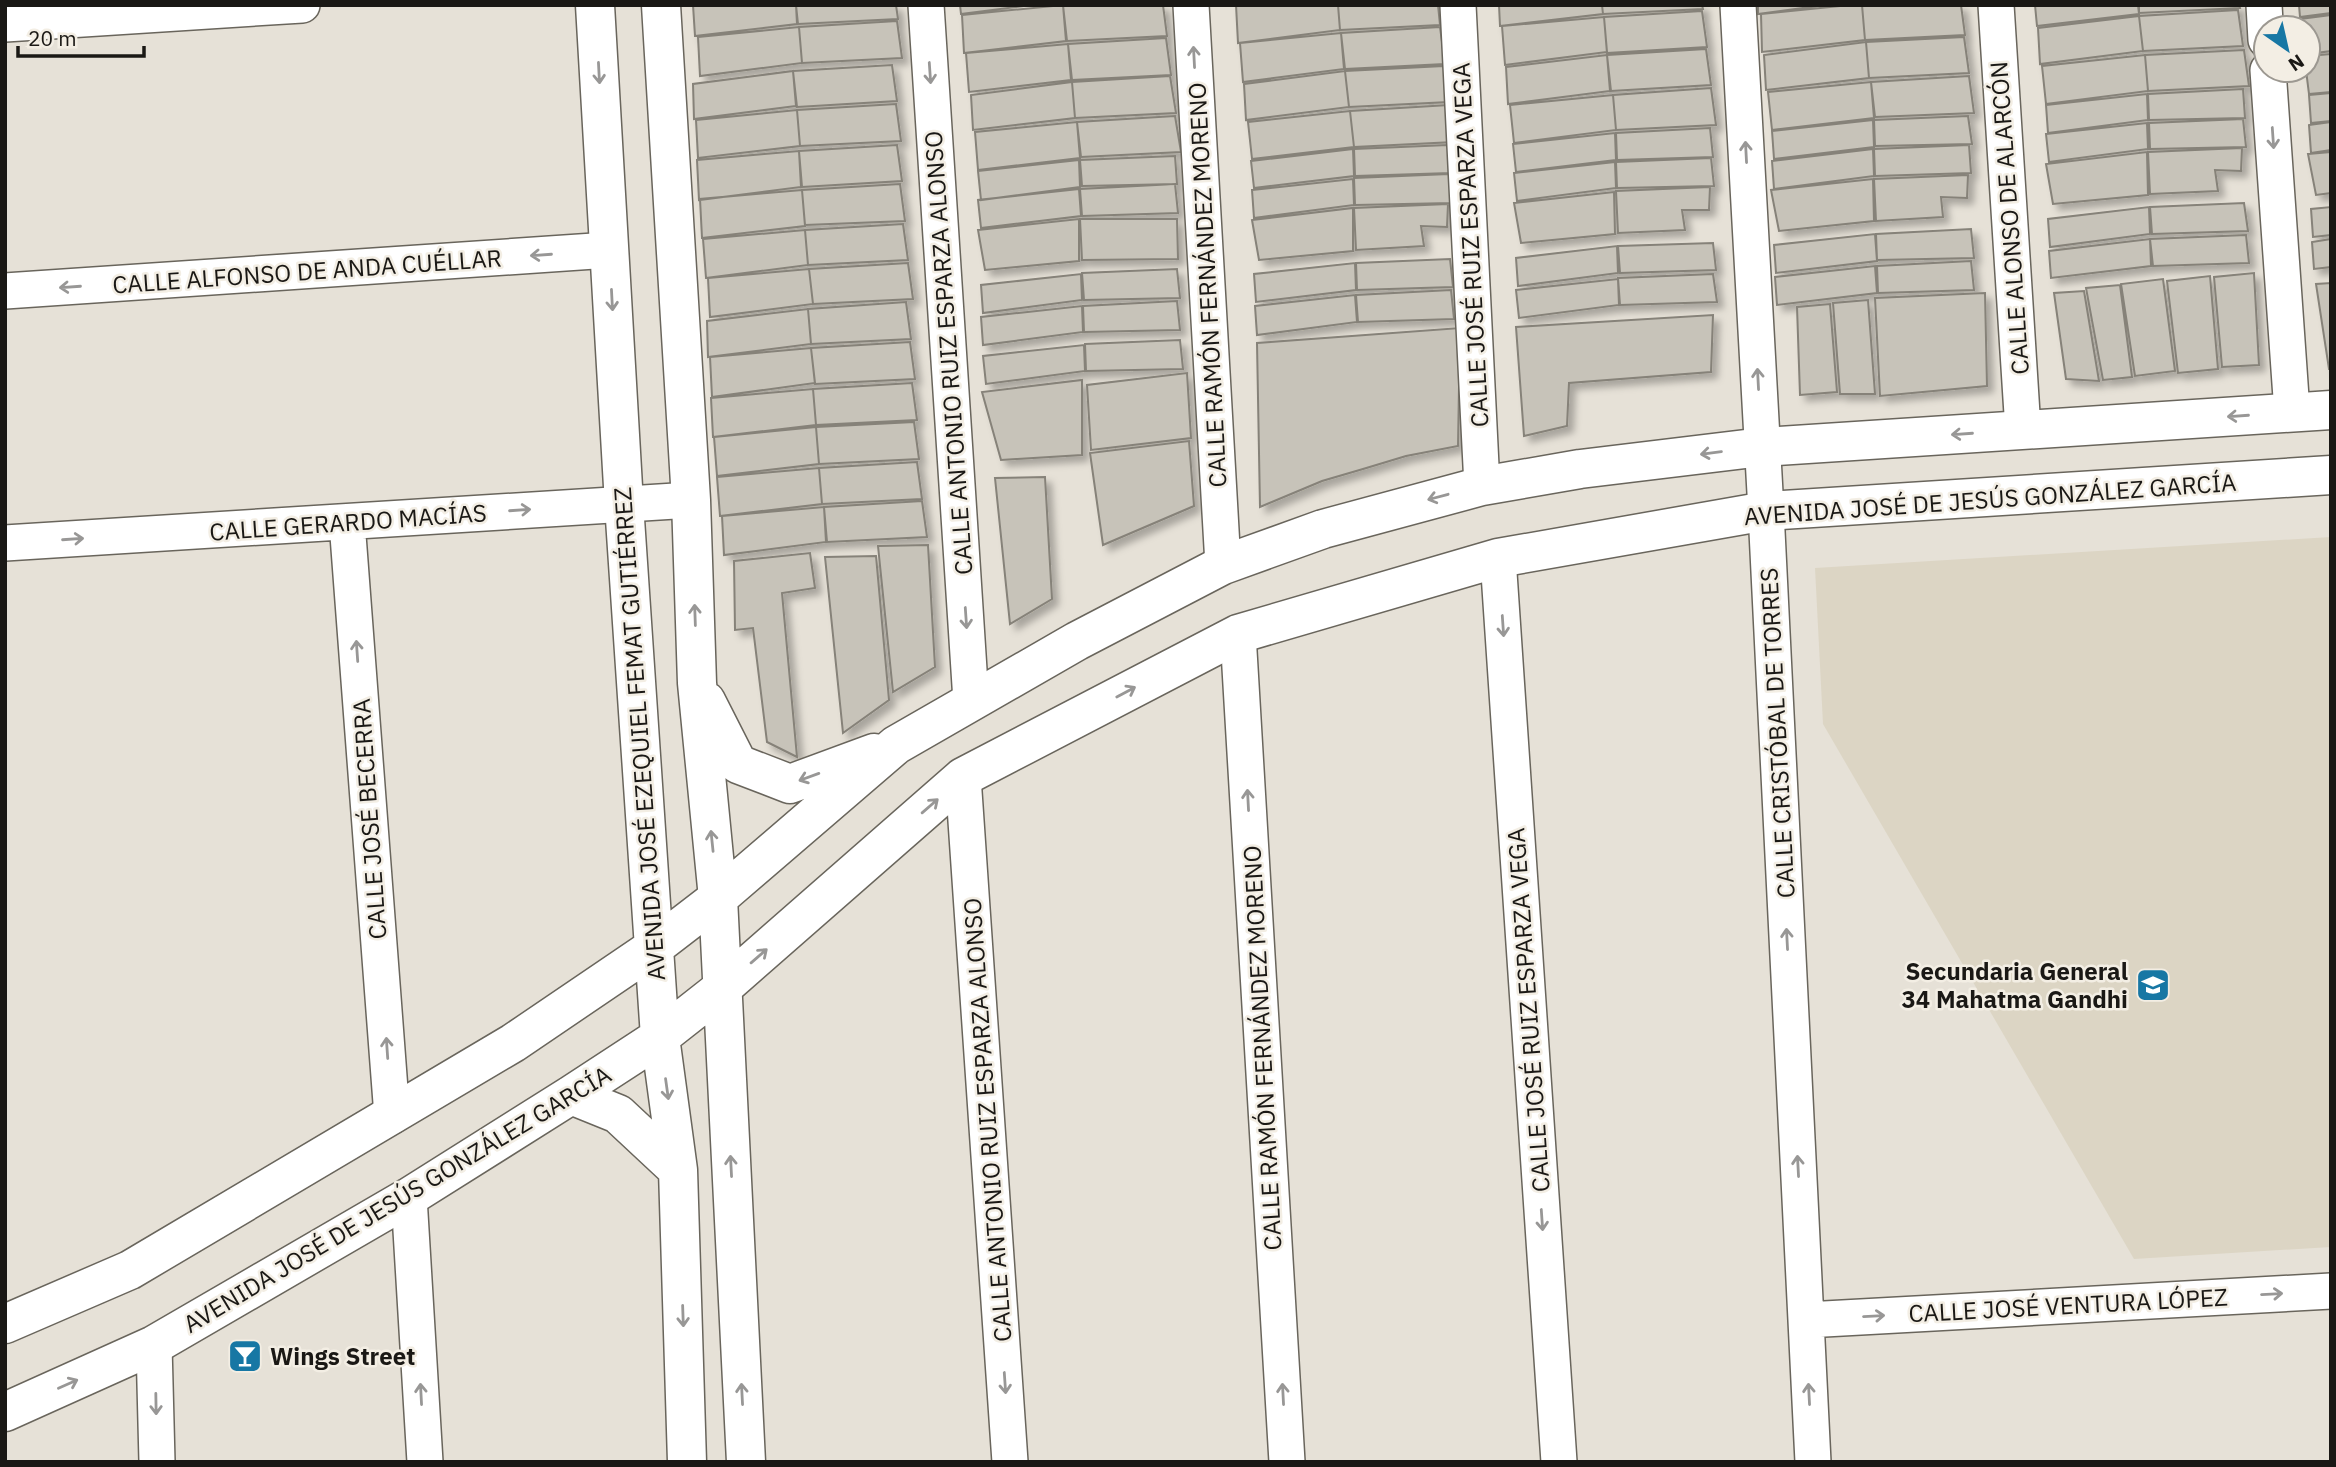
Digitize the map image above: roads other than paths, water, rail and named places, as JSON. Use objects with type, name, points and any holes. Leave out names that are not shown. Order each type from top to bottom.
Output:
[{"type":"street","points":[[5,24],[302,5]]},
{"type":"street","name":"AVENIDA JOSÉ EZEQUIEL FEMAT GUTIÉRREZ","points":[[595,5],[653,948],[660,1037],[678,1170],[687,1462]]},
{"type":"street","points":[[661,5],[691,499],[697,683],[718,898],[746,1462]]},
{"type":"street","name":"CALLE ANTONIO RUIZ ESPARZA ALONSO","points":[[926,5],[971,701]]},
{"type":"street","name":"CALLE RAMÓN FERNÁNDEZ MORENO","points":[[1191,5],[1223,565]]},
{"type":"street","name":"CALLE JOSÉ RUIZ ESPARZA VEGA","points":[[1458,5],[1482,486]]},
{"type":"street","name":"CALLE CRISTÓBAL DE TORRES","points":[[1738,5],[1813,1462]]},
{"type":"street","name":"CALLE ALONSO DE ALARCÓN","points":[[1996,5],[2023,430]]},
{"type":"street","points":[[2269,84],[2292,412]]},
{"type":"street","name":"CALLE ALFONSO DE ANDA CUÉLLAR","points":[[5,292],[609,250]]},
{"type":"street","points":[[697,683],[738,764],[790,784],[896,745],[1077,640],[1223,565],[1322,528],[1482,486],[1580,469],[1762,447],[2331,410]]},
{"type":"street","name":"AVENIDA JOSÉ DE JESÚS GONZÁLEZ GARCÍA","points":[[5,1412],[154,1345],[409,1197],[571,1096],[660,1037],[722,989],[964,778],[1238,634],[1498,558],[1766,511],[2331,474]]},
{"type":"street","name":"CALLE GERARDO MACÍAS","points":[[5,544],[691,499]]},
{"type":"street","name":"CALLE JOSÉ BECERRA","points":[[347,522],[392,1116]]},
{"type":"street","name":"CALLE JOSÉ RUIZ ESPARZA VEGA","points":[[1498,558],[1559,1462]]},
{"type":"street","name":"CALLE RAMÓN FERNÁNDEZ MORENO","points":[[1238,634],[1287,1462]]},
{"type":"street","points":[[5,1324],[130,1270],[513,1043],[653,948],[718,898],[896,745]]},
{"type":"street","name":"CALLE ANTONIO RUIZ ESPARZA ALONSO","points":[[964,778],[1010,1462]]},
{"type":"street","points":[[571,1096],[618,1114],[678,1170]]},
{"type":"street","points":[[409,1197],[425,1462]]},
{"type":"street","name":"CALLE JOSÉ VENTURA LÓPEZ","points":[[1806,1320],[2331,1291]]},
{"type":"street","points":[[154,1345],[157,1462]]},
{"type":"place","name":"Secundaria General 34 Mahatma Gandhi","points":[[2153,985]]},
{"type":"place","name":"Wings Street","points":[[245,1356]]}]
